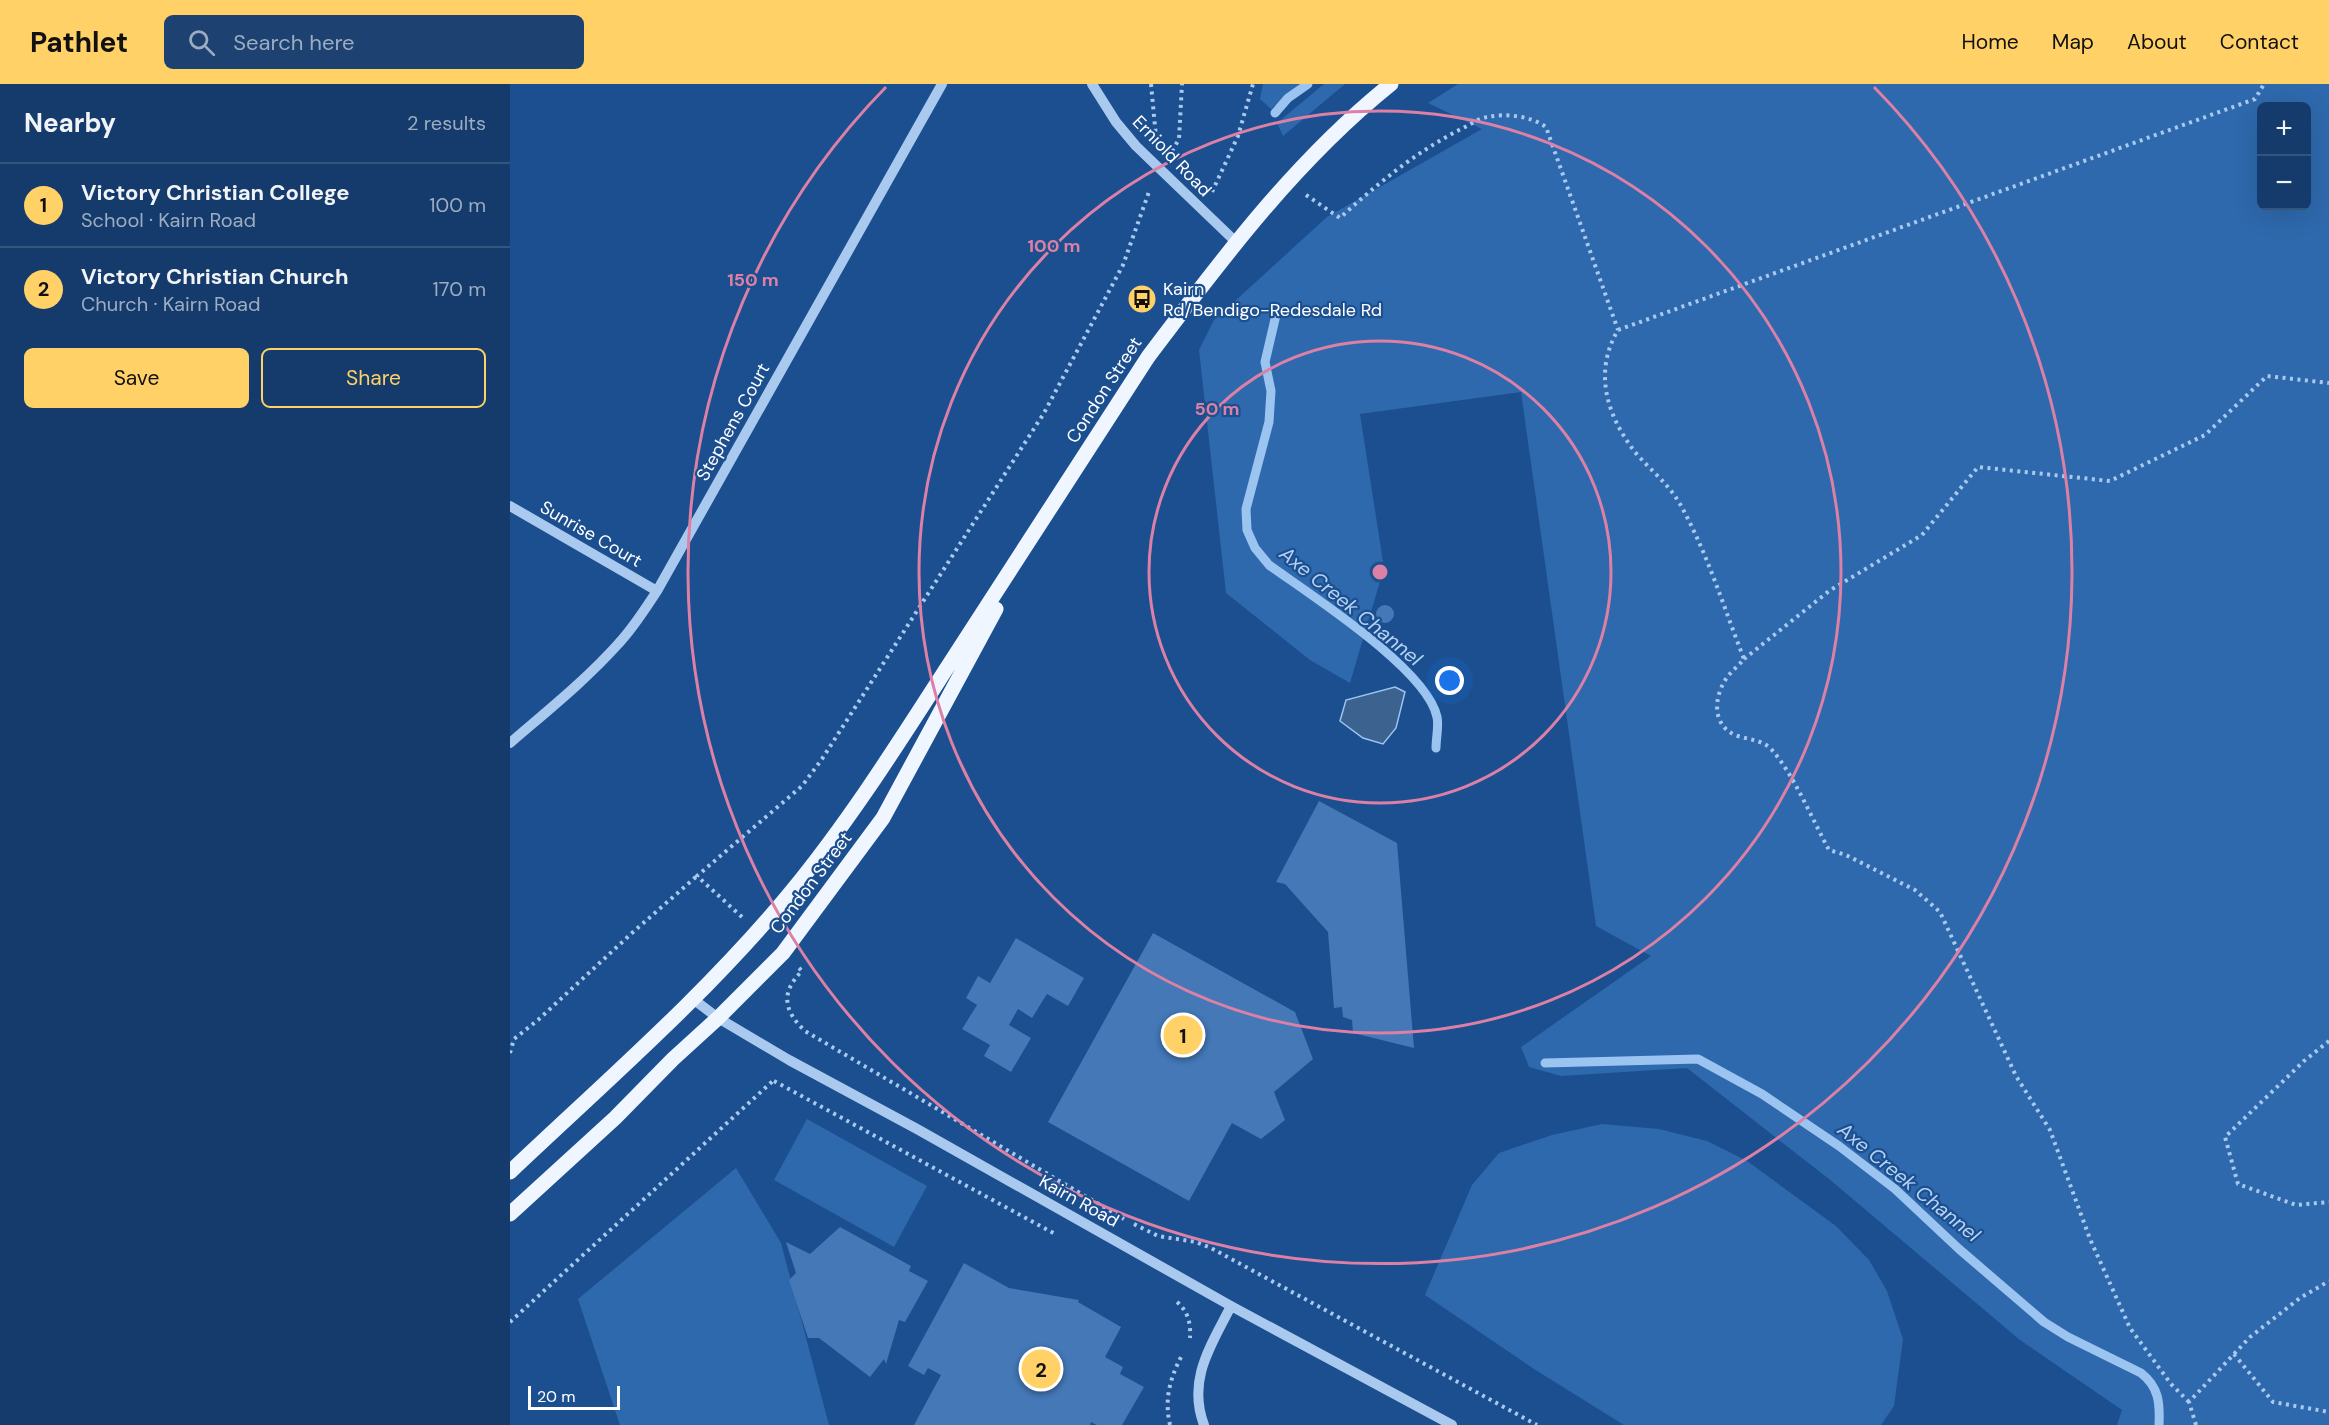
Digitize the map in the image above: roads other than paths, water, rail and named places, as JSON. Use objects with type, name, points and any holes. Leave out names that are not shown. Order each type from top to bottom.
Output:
[{"type":"main road","name":"Condon Street","points":[[510,1172],[693,999],[790,893],[855,807],[1148,357],[1237,243],[1288,183],[1369,102],[1391,84]]},
{"type":"main road","name":"Condon Street","points":[[510,1214],[615,1118],[783,953],[883,818],[1052,506]]},
{"type":"street","name":"Stephens Court","points":[[510,743],[620,643],[637,622],[657,591],[942,84]]},
{"type":"street","name":"Erniold Road","points":[[1092,84],[1116,122],[1160,171],[1237,243]]},
{"type":"street","name":"Sunrise Court","points":[[510,506],[657,591]]},
{"type":"street","name":"Kairn Road","points":[[693,999],[718,1018],[789,1060],[917,1129],[1231,1306],[1452,1425]]},
{"type":"street","points":[[1204,1425],[1198,1406],[1198,1382],[1205,1358],[1231,1306]]},
{"type":"waterway","name":"Axe Creek Channel","points":[[1275,113],[1288,98],[1308,84]]},
{"type":"waterway","name":"Axe Creek Channel","points":[[1276,315],[1265,362],[1271,391],[1269,422],[1246,509],[1247,530],[1255,548],[1269,565],[1364,634],[1412,677],[1429,698],[1437,717],[1436,748]]},
{"type":"waterway","name":"Axe Creek Channel","points":[[1545,1063],[1698,1059],[1762,1094],[1839,1146],[1895,1189],[1959,1249],[2044,1322],[2147,1378],[2157,1396],[2159,1425]]},
{"type":"place","name":"Kairn Rd/Bendigo-Redesdale Rd","points":[[1142,299]]},
{"type":"place","name":"Victory Christian College","points":[[1183,1035]]},
{"type":"place","name":"Victory Christian Church","points":[[1041,1369]]}]
